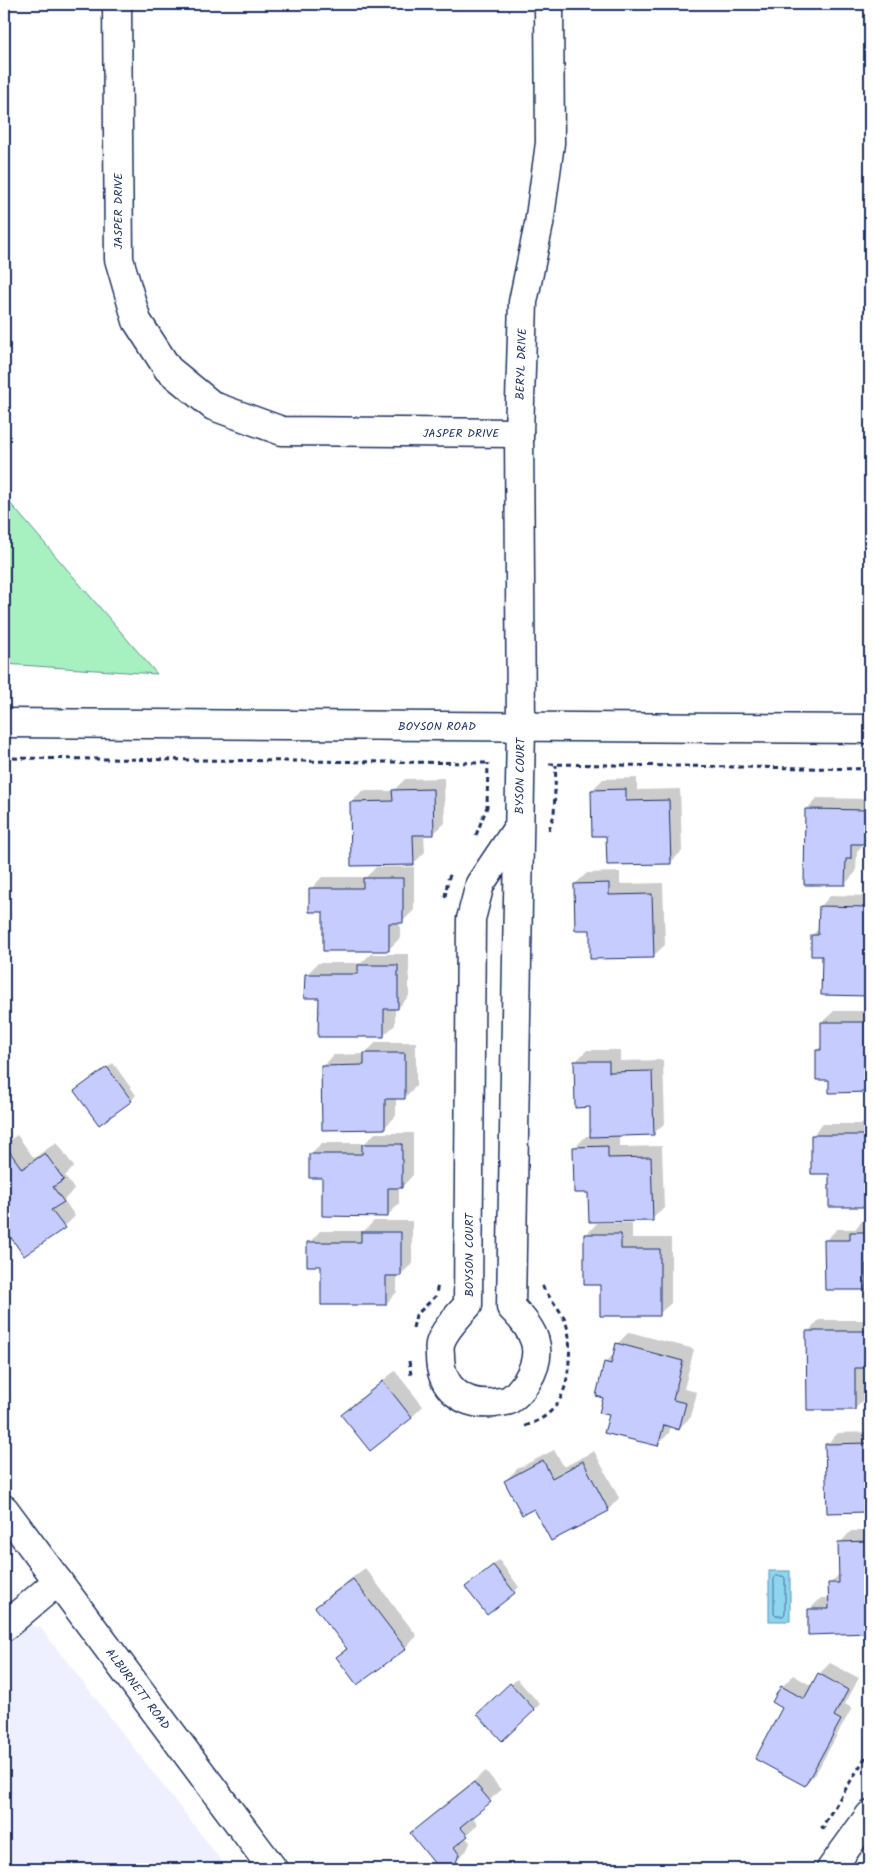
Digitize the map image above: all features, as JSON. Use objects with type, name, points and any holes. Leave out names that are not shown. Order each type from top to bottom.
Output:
[{"type":"street","name":"JASPER DRIVE","points":[[117,4],[119,259],[138,320],[168,368],[213,406],[282,431],[519,433]]},
{"type":"street","name":"BERYL DRIVE","points":[[521,726],[519,433],[523,302],[539,224],[550,143],[549,4]]},
{"type":"street","name":"BOYSON ROAD","points":[[4,723],[870,729]]},
{"type":"street","name":"BYSON COURT","points":[[519,826],[521,726]]},
{"type":"street","name":"BOYSON COURT","points":[[519,826],[512,1307],[527,1323],[536,1345],[535,1368],[524,1386],[509,1401],[486,1404],[463,1399],[448,1386],[440,1368],[440,1344],[452,1323],[468,1305],[471,919],[480,884],[519,826]]},
{"type":"street","name":"ALBURNETT ROAD","points":[[4,1509],[273,1869]]},
{"type":"street","points":[[4,1627],[58,1581]]},
{"type":"street","points":[[831,1869],[866,1831]]},
{"type":"path","points":[[4,758],[494,763]]},
{"type":"path","points":[[544,764],[870,769]]},
{"type":"shaded area","points":[[4,1624],[40,1627],[228,1869],[4,1869]]},
{"type":"green space","points":[[4,496],[157,674],[4,664]]},
{"type":"water","points":[[769,1571],[790,1571],[790,1621],[769,1621]]},
{"type":"building","points":[[433,789],[434,835],[413,835],[414,865],[351,866],[350,802],[393,801],[392,790]]},
{"type":"building","points":[[626,789],[626,801],[669,800],[671,864],[607,865],[606,836],[592,836],[591,790]]},
{"type":"building","points":[[805,809],[870,810],[870,844],[851,844],[851,859],[846,859],[845,885],[804,885]]},
{"type":"building","points":[[363,878],[403,878],[403,923],[389,923],[389,951],[323,951],[323,912],[309,912],[309,888],[363,888]]},
{"type":"building","points":[[609,883],[609,895],[652,894],[654,958],[590,959],[590,930],[575,930],[574,884]]},
{"type":"building","points":[[819,906],[870,907],[870,996],[821,995],[822,956],[811,956],[811,935],[818,935]]},
{"type":"building","points":[[358,965],[398,965],[398,1009],[384,1009],[384,1037],[318,1037],[319,998],[304,998],[305,974],[358,974]]},
{"type":"building","points":[[821,1022],[870,1022],[869,1092],[829,1093],[829,1080],[816,1080],[816,1050],[821,1050]]},
{"type":"building","points":[[364,1053],[405,1053],[405,1099],[385,1099],[385,1129],[322,1130],[321,1066],[364,1065]]},
{"type":"building","points":[[574,1061],[609,1061],[609,1072],[652,1071],[654,1135],[590,1137],[590,1107],[575,1108]]},
{"type":"building","points":[[107,1067],[132,1101],[99,1125],[74,1091]]},
{"type":"building","points":[[811,1135],[870,1135],[870,1207],[829,1207],[829,1174],[811,1174]]},
{"type":"building","points":[[362,1144],[402,1144],[402,1188],[388,1188],[388,1217],[322,1216],[322,1178],[309,1178],[309,1154],[362,1154]]},
{"type":"building","points":[[5,1145],[22,1169],[45,1153],[64,1180],[53,1187],[64,1202],[51,1210],[65,1228],[24,1256],[4,1228]]},
{"type":"building","points":[[608,1146],[608,1158],[651,1157],[653,1221],[589,1222],[588,1193],[574,1193],[573,1147]]},
{"type":"building","points":[[361,1232],[401,1232],[401,1276],[386,1276],[386,1305],[321,1305],[321,1266],[307,1266],[307,1242],[361,1242]]},
{"type":"building","points":[[850,1232],[870,1232],[870,1264],[866,1264],[866,1290],[825,1290],[824,1240],[850,1240]]},
{"type":"building","points":[[584,1234],[621,1234],[621,1249],[660,1249],[660,1316],[600,1316],[600,1285],[584,1285]]},
{"type":"building","points":[[806,1331],[870,1331],[870,1368],[855,1368],[855,1410],[807,1410]]},
{"type":"building","points":[[616,1343],[683,1361],[673,1400],[686,1403],[679,1430],[664,1425],[658,1446],[604,1433],[609,1415],[599,1413],[603,1398],[596,1396],[604,1362],[611,1364]]},
{"type":"building","points":[[383,1381],[412,1418],[370,1451],[341,1415]]},
{"type":"building","points":[[870,1443],[870,1479],[866,1479],[867,1512],[827,1513],[825,1444]]},
{"type":"building","points":[[543,1460],[552,1478],[583,1461],[609,1511],[551,1541],[534,1509],[522,1515],[504,1481]]},
{"type":"building","points":[[870,1541],[870,1633],[808,1635],[808,1609],[829,1609],[828,1583],[839,1583],[838,1542]]},
{"type":"building","points":[[493,1565],[515,1593],[487,1615],[465,1587]]},
{"type":"building","points":[[353,1579],[406,1649],[357,1685],[336,1657],[347,1649],[315,1607]]},
{"type":"building","points":[[818,1673],[848,1690],[834,1716],[841,1720],[805,1786],[755,1759],[782,1708],[772,1702],[781,1686],[804,1699]]},
{"type":"building","points":[[510,1683],[535,1710],[502,1741],[477,1714]]},
{"type":"building","points":[[474,1782],[491,1802],[460,1827],[468,1836],[454,1847],[459,1854],[456,1863],[448,1869],[439,1869],[410,1833]]}]
